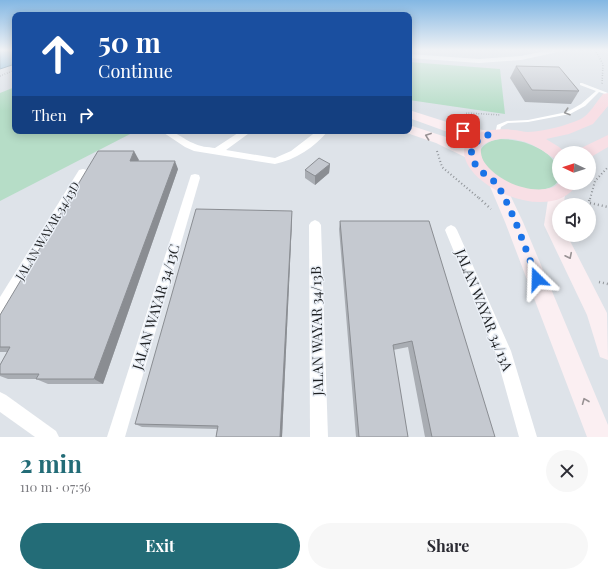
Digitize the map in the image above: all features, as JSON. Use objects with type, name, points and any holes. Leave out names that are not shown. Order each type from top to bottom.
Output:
[{"type":"main road","points":[[528,138],[564,130],[588,121],[605,94]]},
{"type":"main road","points":[[412,115],[450,128],[492,134],[512,134],[544,144],[552,150]]},
{"type":"main road","points":[[412,130],[441,140],[472,155]]},
{"type":"main road","points":[[492,134],[477,141],[472,150],[472,155],[477,167],[485,176],[512,191],[528,195],[544,196],[558,190]]},
{"type":"main road","points":[[596,147],[608,140]]},
{"type":"main road","points":[[497,184],[514,222],[600,437]]},
{"type":"main road","points":[[562,190],[553,225],[597,313],[608,350]]},
{"type":"street","points":[[171,134],[188,145],[198,149],[275,161],[284,160],[294,154],[319,134]]},
{"type":"street","points":[[217,152],[243,134]]},
{"type":"street","name":"JALAN WAYAR 34/13D","points":[[0,310],[83,172]]},
{"type":"street","name":"JALAN WAYAR 34/13C","points":[[116,437],[195,178]]},
{"type":"street","name":"JALAN WAYAR 34/13B","points":[[315,225],[319,437]]},
{"type":"street","name":"JALAN WAYAR 34/13A","points":[[451,230],[503,351],[528,437]]},
{"type":"street","points":[[0,402],[50,437]]},
{"type":"lane","points":[[581,84],[605,94]]},
{"type":"lane","points":[[492,134],[499,126],[507,122],[528,121],[568,113],[605,94]]},
{"type":"path","points":[[602,70],[602,85],[605,94]]},
{"type":"path","points":[[0,76],[12,71]]},
{"type":"path","points":[[458,120],[467,112],[502,115]]},
{"type":"path","points":[[437,149],[442,167],[492,210]]},
{"type":"path","points":[[591,198],[595,181],[608,167]]},
{"type":"path","points":[[596,205],[608,207]]},
{"type":"green space","points":[[412,70],[500,70],[505,114],[412,100]]},
{"type":"green space","points":[[12,88],[12,134],[130,134],[0,201],[0,93]]},
{"type":"green space","points":[[499,139],[515,140],[540,149],[547,154],[552,159],[552,187],[540,190],[521,189],[484,168],[480,151],[486,144]]},
{"type":"building","points":[[519,70],[562,70],[579,91],[532,90]]},
{"type":"building","points":[[98,151],[134,151],[130,161],[175,161],[94,379],[36,379],[39,374],[0,374],[0,365],[10,347],[0,347],[0,315]]},
{"type":"building","points":[[319,158],[330,164],[315,176],[305,170]]},
{"type":"building","points":[[196,209],[292,211],[280,437],[216,437],[218,426],[135,424]]},
{"type":"building","points":[[340,221],[429,221],[495,437],[432,437],[412,341],[393,345],[408,437],[359,437]]},
{"type":"route","points":[[463,131],[488,135],[481,138],[474,145],[471,153],[472,158],[477,167],[485,176],[497,184],[537,279]]}]
